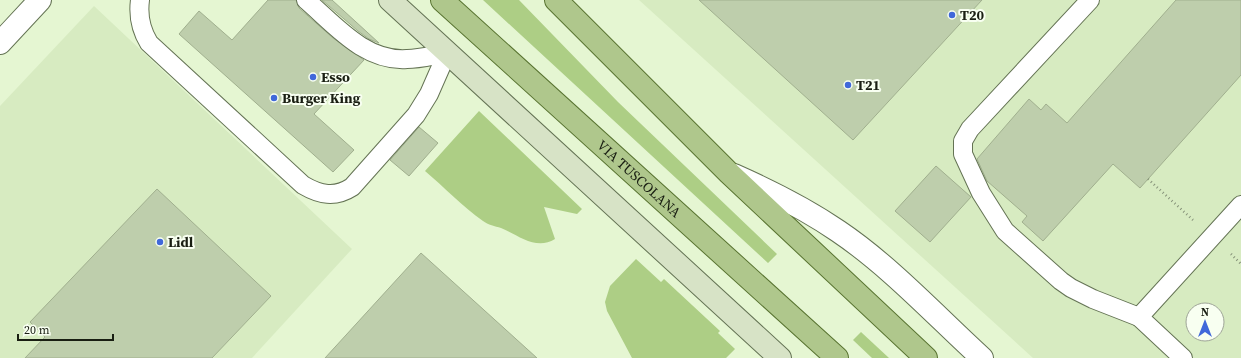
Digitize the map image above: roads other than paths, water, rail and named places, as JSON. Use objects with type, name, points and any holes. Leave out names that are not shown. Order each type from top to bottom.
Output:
[{"type":"main road","name":"VIA TUSCOLANA","points":[[442,0],[836,358]]},
{"type":"main road","points":[[556,0],[729,173],[926,358]]},
{"type":"street","points":[[0,43],[40,0]]},
{"type":"street","points":[[390,0],[780,358]]},
{"type":"street","points":[[729,173],[791,203],[839,232],[884,268],[982,358]]},
{"type":"lane","points":[[140,0],[140,20],[144,34],[149,42],[304,185],[318,193],[327,195],[345,192],[352,188],[407,126],[429,94],[446,53]]},
{"type":"lane","points":[[306,0],[355,43],[376,54],[406,59],[446,53]]},
{"type":"lane","points":[[1090,0],[970,130],[963,141],[963,154],[992,213],[1012,238],[1071,288],[1087,297],[1139,317],[1183,358]]},
{"type":"lane","points":[[1139,317],[1241,205]]},
{"type":"place","name":"T20","points":[[952,15]]},
{"type":"place","name":"Esso","points":[[313,77]]},
{"type":"place","name":"T21","points":[[848,85]]},
{"type":"place","name":"Burger King","points":[[274,98]]},
{"type":"place","name":"Lidl","points":[[160,242]]}]
